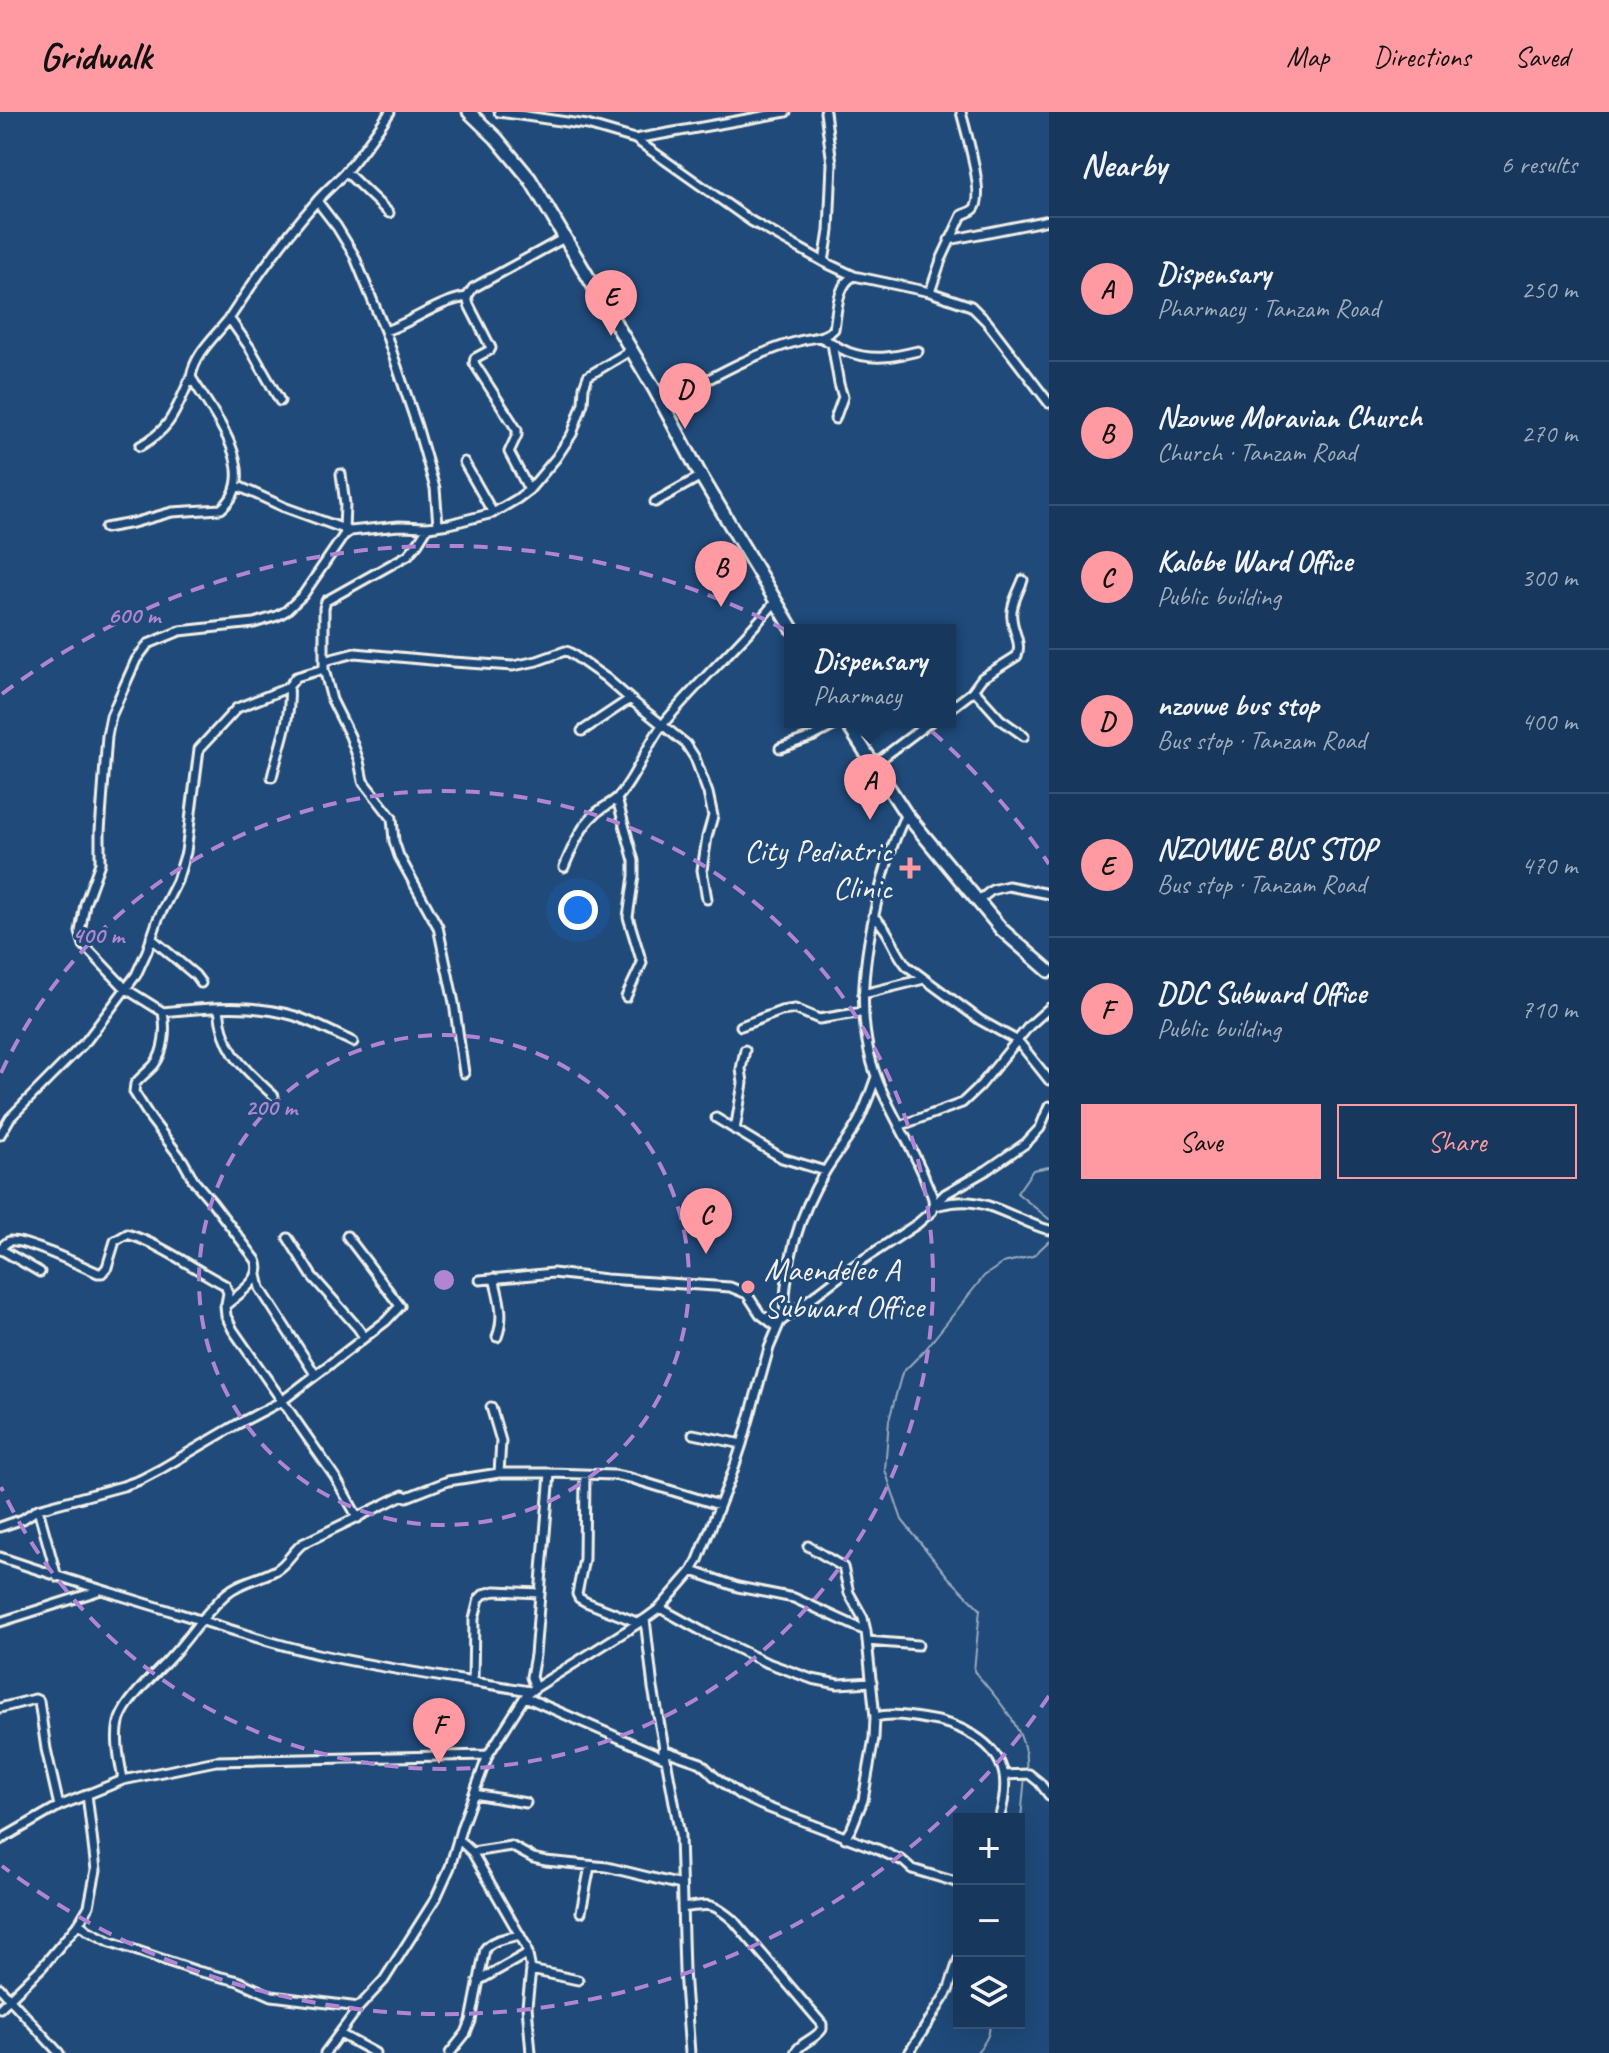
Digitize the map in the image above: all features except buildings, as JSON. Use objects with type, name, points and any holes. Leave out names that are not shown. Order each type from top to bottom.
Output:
[{"type":"highway","points":[[469,112],[496,138],[530,179],[789,624]]},
{"type":"highway","points":[[848,728],[906,814],[1001,929],[1049,971]]},
{"type":"street","points":[[140,446],[154,438],[170,422],[195,363],[218,330],[267,262],[317,201],[346,172],[390,112]]},
{"type":"street","points":[[499,112],[553,115],[635,139],[751,221],[824,262],[854,276],[930,292],[971,306],[1049,403]]},
{"type":"street","points":[[635,139],[786,112]]},
{"type":"street","points":[[824,262],[829,231],[832,163],[825,112]]},
{"type":"street","points":[[930,292],[949,240],[962,215],[975,207],[977,197],[974,162],[961,112]]},
{"type":"street","points":[[346,172],[389,213]]},
{"type":"street","points":[[317,201],[354,255],[385,331],[435,488],[438,525]]},
{"type":"street","points":[[949,240],[1049,220]]},
{"type":"street","points":[[529,490],[509,452],[517,430],[474,363],[475,358],[490,350],[490,346],[467,297],[473,288],[566,237]]},
{"type":"street","points":[[662,404],[750,359],[800,340],[831,333],[842,286],[854,276]]},
{"type":"street","points":[[385,331],[412,321],[455,298],[467,297]]},
{"type":"street","points":[[229,318],[280,401]]},
{"type":"street","points":[[820,337],[845,351],[871,358],[918,351]]},
{"type":"street","points":[[832,343],[843,397],[835,419]]},
{"type":"street","points":[[238,486],[347,530],[428,527],[493,513],[529,490],[556,458],[572,434],[588,376],[630,351]]},
{"type":"street","points":[[105,528],[172,512],[221,509],[238,486],[238,469],[233,451],[191,377]]},
{"type":"street","points":[[464,462],[493,513]]},
{"type":"street","points":[[341,474],[347,530],[303,595],[286,611],[254,623],[180,631],[148,644],[136,660],[108,726],[100,831],[101,858],[85,904],[80,932],[84,945],[126,989],[163,1012],[245,1007],[275,1011],[295,1016],[353,1042]]},
{"type":"street","points":[[655,502],[701,476]]},
{"type":"street","points":[[428,527],[408,555],[326,601],[324,665],[332,700],[350,736],[363,781],[392,818],[399,856],[438,927],[449,971],[464,1073]]},
{"type":"street","points":[[956,704],[974,690],[982,678],[1017,656],[1019,652],[1012,610],[1023,580]]},
{"type":"street","points":[[564,867],[590,819],[617,799],[662,725],[776,601]]},
{"type":"street","points":[[0,1135],[10,1118],[87,1040],[136,975],[177,881],[186,852],[199,749],[237,708],[289,686],[296,677],[355,653],[513,666],[565,651],[606,678],[690,749],[695,758],[713,816],[702,870],[707,899]]},
{"type":"street","points":[[272,777],[288,719],[291,701],[289,686]]},
{"type":"street","points":[[974,690],[1000,719],[1024,736]]},
{"type":"street","points":[[582,731],[630,699]]},
{"type":"street","points":[[780,748],[831,728]]},
{"type":"street","points":[[873,765],[922,728]]},
{"type":"street","points":[[617,799],[634,861],[628,917],[642,963],[626,997]]},
{"type":"street","points":[[906,814],[896,834],[873,916],[866,954],[863,1012],[867,1045],[876,1077],[924,1176],[933,1206]]},
{"type":"street","points":[[978,901],[992,890],[1008,886],[1049,894]]},
{"type":"street","points":[[873,916],[886,928],[899,957],[907,966],[980,1020],[1018,1041],[1049,1080]]},
{"type":"street","points":[[151,938],[201,983]]},
{"type":"street","points":[[863,994],[924,979]]},
{"type":"street","points":[[899,1126],[962,1103],[980,1086],[1029,1026],[1049,1008]]},
{"type":"street","points":[[219,1009],[221,1027],[230,1050],[274,1096]]},
{"type":"street","points":[[741,1026],[795,1009],[819,1019],[863,1012]]},
{"type":"street","points":[[163,1012],[165,1033],[160,1052],[156,1062],[135,1084],[134,1092],[194,1181],[256,1260],[260,1288],[315,1374]]},
{"type":"street","points":[[735,1130],[745,1050]]},
{"type":"street","points":[[784,1318],[790,1254],[809,1202],[825,1171],[861,1117],[876,1077]]},
{"type":"street","points":[[325,2053],[359,2007],[384,1980],[436,1898],[450,1867],[488,1755],[530,1692],[660,1608],[692,1571],[742,1444],[777,1327],[784,1318],[852,1267],[928,1215],[945,1194],[1026,1143],[1040,1128],[1049,1106]]},
{"type":"street","points":[[716,1118],[782,1158],[825,1171]]},
{"type":"street","points":[[933,1206],[973,1203],[1049,1230]]},
{"type":"street","points":[[40,1272],[0,1249],[13,1241],[102,1273],[115,1241],[127,1234],[163,1249],[225,1285],[228,1293],[226,1316],[233,1330],[335,1477],[358,1518]]},
{"type":"street","points":[[0,1527],[23,1519],[38,1509],[140,1480],[282,1401],[386,1321],[400,1306],[347,1236]]},
{"type":"street","points":[[288,1238],[312,1276],[364,1337]]},
{"type":"street","points":[[480,1280],[553,1273],[730,1287],[747,1294],[760,1314],[777,1327]]},
{"type":"street","points":[[225,1306],[257,1275]]},
{"type":"street","points":[[494,1278],[502,1312],[497,1337]]},
{"type":"street","points":[[491,1407],[501,1441],[499,1473]]},
{"type":"street","points":[[693,1434],[742,1444]]},
{"type":"street","points":[[123,1780],[119,1758],[121,1716],[230,1590],[279,1569],[302,1544],[403,1495],[407,1497],[448,1481],[499,1473],[550,1473],[630,1478],[719,1505]]},
{"type":"street","points":[[530,1692],[550,1473]]},
{"type":"street","points":[[585,1475],[584,1559],[577,1594],[586,1602],[642,1621]]},
{"type":"street","points":[[38,1509],[57,1577]]},
{"type":"street","points":[[808,1546],[843,1567],[850,1599],[863,1618],[866,1631],[875,1717],[874,1738],[866,1789],[845,1838]]},
{"type":"street","points":[[0,1557],[202,1621],[330,1657],[530,1692],[664,1754],[701,1763],[731,1788],[761,1805],[877,1849],[925,1874],[953,1881]]},
{"type":"street","points":[[692,1571],[738,1587],[794,1598],[866,1631]]},
{"type":"street","points":[[0,1622],[102,1589]]},
{"type":"street","points":[[473,1682],[474,1619],[479,1599],[495,1591],[540,1593]]},
{"type":"street","points":[[660,1608],[765,1662],[812,1679],[838,1684],[872,1682]]},
{"type":"street","points":[[642,1621],[664,1754],[678,1816],[690,2053]]},
{"type":"street","points":[[867,1641],[918,1645]]},
{"type":"street","points":[[0,1708],[35,1699],[39,1701],[59,1806]]},
{"type":"street","points":[[875,1717],[891,1715],[936,1720],[976,1736],[993,1753],[1004,1775],[1000,1813]]},
{"type":"street","points":[[0,1840],[59,1806],[123,1780],[216,1761],[488,1755]]},
{"type":"street","points":[[1004,1775],[1029,1774],[1049,1795]]},
{"type":"street","points":[[0,2008],[42,1967],[79,1923],[89,1906],[96,1870],[87,1794]]},
{"type":"street","points":[[474,1794],[526,1803]]},
{"type":"street","points":[[458,1839],[472,1852],[528,1953],[531,1970],[527,2006],[531,2053]]},
{"type":"street","points":[[472,1852],[511,1846],[533,1858],[623,1870],[681,1885]]},
{"type":"street","points":[[581,1912],[590,1866]]},
{"type":"street","points":[[682,1908],[709,1904],[725,1913],[822,2024],[822,2029],[813,2039],[797,2048],[795,2053]]},
{"type":"street","points":[[79,1923],[111,1942],[197,1971],[238,1981],[272,1996],[359,2007]]},
{"type":"street","points":[[450,2053],[466,2033],[471,2021],[487,1945],[520,1935]]},
{"type":"street","points":[[478,1982],[528,1953]]},
{"type":"street","points":[[531,1970],[578,1980]]},
{"type":"street","points":[[909,2053],[948,1991],[953,1976]]},
{"type":"street","points":[[0,1988],[59,2053]]},
{"type":"street","points":[[340,2034],[375,2053]]},
{"type":"waterway","points":[[1049,1167],[1033,1170],[1017,1193],[1049,1219]]},
{"type":"waterway","points":[[1026,1770],[1023,1742],[1017,1729],[1002,1704],[974,1671],[980,1609],[948,1577],[902,1520],[885,1470],[889,1420],[902,1373],[925,1350],[984,1276],[1003,1263],[1033,1256],[1049,1241]]},
{"type":"waterway","points":[[1022,1813],[1025,1776]]},
{"type":"waterway","points":[[976,2053],[990,2029]]},
{"type":"place","name":"NZOVWE BUS STOP","points":[[611,336]]},
{"type":"place","name":"nzovwe bus stop","points":[[685,429]]},
{"type":"place","name":"Nzovwe Moravian Church","points":[[721,607]]},
{"type":"place","name":"Dispensary","points":[[870,820]]},
{"type":"place","name":"City Pediatric Clinic","points":[[910,868]]},
{"type":"place","name":"Kalobe Ward Office","points":[[706,1254]]},
{"type":"place","name":"Maendeleo A Subward Office","points":[[748,1287]]},
{"type":"place","name":"DDC Subward Office","points":[[439,1764]]}]
